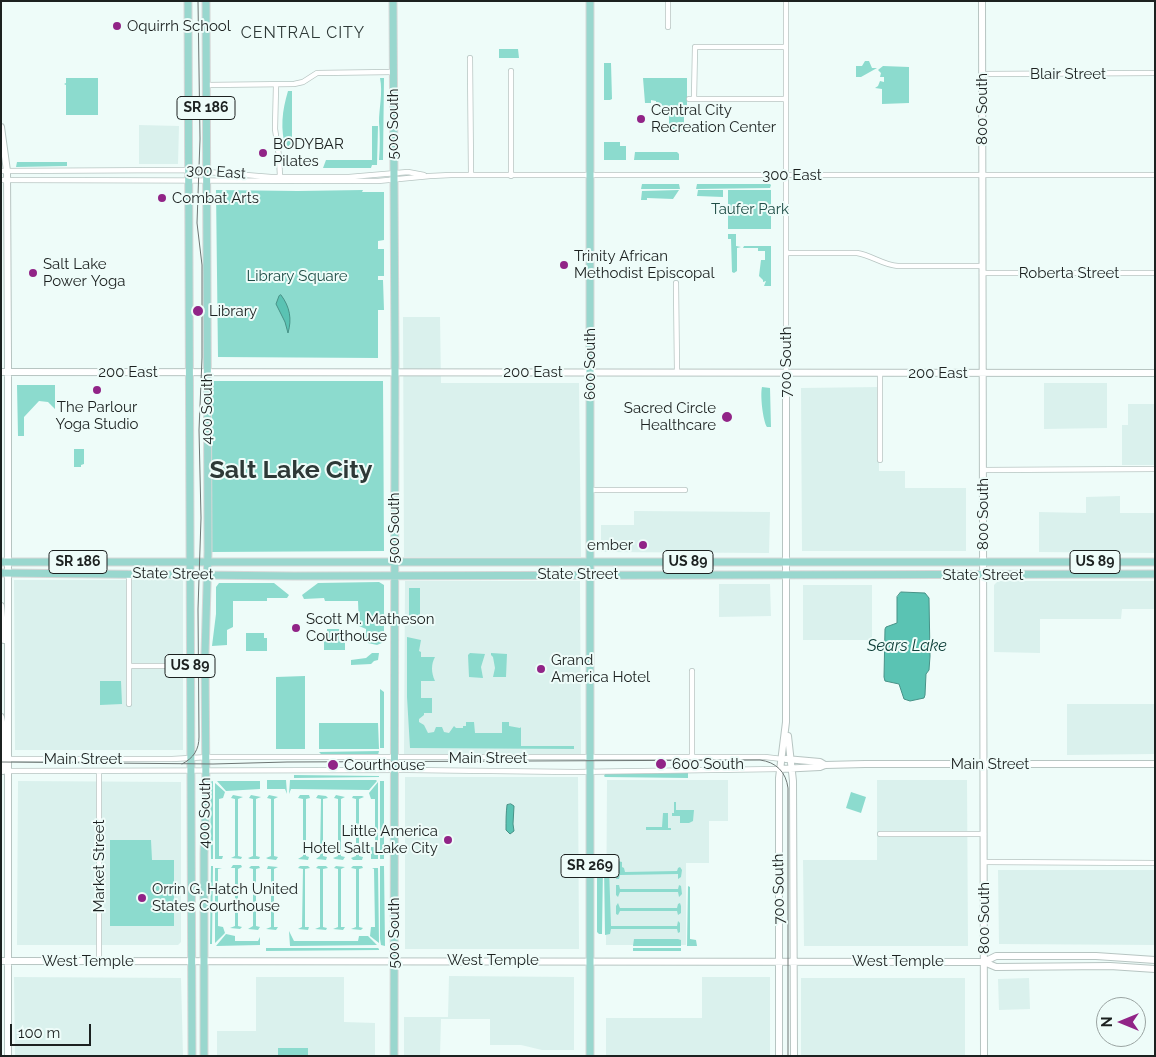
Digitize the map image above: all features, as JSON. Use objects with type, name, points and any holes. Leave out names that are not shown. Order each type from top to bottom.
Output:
[{"type":"main road","name":"400 South","points":[[188,1],[192,1056]]},
{"type":"main road","name":"400 South","points":[[204,1056],[205,654],[208,575],[206,1]]},
{"type":"main road","name":"500 South","points":[[393,1],[395,372],[394,1056]]},
{"type":"main road","name":"600 South","points":[[590,1],[590,1056]]},
{"type":"main road","name":"State Street","points":[[5,562],[1155,562]]},
{"type":"main road","name":"State Street","points":[[5,573],[394,576],[1155,574]]},
{"type":"street","points":[[668,1],[668,27]]},
{"type":"street","name":"700 South","points":[[786,1],[786,722],[792,769],[794,1056]]},
{"type":"street","name":"800 South","points":[[982,1],[984,1056]]},
{"type":"street","points":[[786,47],[695,47],[692,99],[786,99]]},
{"type":"street","points":[[470,58],[471,175]]},
{"type":"street","points":[[511,71],[512,176]]},
{"type":"street","points":[[206,85],[299,84],[316,73],[393,72]]},
{"type":"street","name":"Blair Street","points":[[982,74],[1155,74]]},
{"type":"street","points":[[276,85],[275,129],[280,156],[280,177]]},
{"type":"street","points":[[1,127],[4,171],[4,478],[8,656],[4,674],[4,961],[8,1056]]},
{"type":"street","name":"300 East","points":[[4,171],[189,170],[280,177],[393,177]]},
{"type":"street","name":"300 East","points":[[4,180],[206,181],[393,177],[410,172],[430,176],[1155,175]]},
{"type":"street","name":"Roberta Street","points":[[786,253],[853,253],[867,255],[898,266],[982,270],[1155,273]]},
{"type":"street","points":[[676,283],[676,372]]},
{"type":"street","name":"200 East","points":[[5,372],[1155,372]]},
{"type":"street","points":[[880,373],[880,460]]},
{"type":"street","points":[[983,470],[1155,469]]},
{"type":"street","points":[[590,490],[685,490]]},
{"type":"street","points":[[129,573],[129,704]]},
{"type":"street","points":[[1,606],[8,656]]},
{"type":"street","points":[[129,666],[190,666]]},
{"type":"street","points":[[692,671],[692,758]]},
{"type":"street","points":[[1,717],[4,759]]},
{"type":"street","name":"700 South","points":[[779,1056],[778,840],[780,769],[786,722]]},
{"type":"street","name":"Main Street","points":[[4,759],[162,759],[191,757],[766,757],[820,762],[824,765]]},
{"type":"street","name":"Main Street","points":[[4,771],[393,770],[590,772],[792,769],[824,765],[1155,764]]},
{"type":"street","name":"Market Street","points":[[99,771],[99,961]]},
{"type":"street","points":[[880,834],[984,834]]},
{"type":"street","points":[[984,862],[1155,863]]},
{"type":"street","name":"West Temple","points":[[984,962],[996,956],[1089,956],[1155,960]]},
{"type":"street","name":"West Temple","points":[[4,961],[590,960],[984,962],[996,967],[1115,966],[1155,969]]},
{"type":"shaded area","points":[[139,125],[179,126],[178,164],[139,164]]},
{"type":"shaded area","points":[[403,317],[440,317],[441,383],[579,383],[581,557],[404,557]]},
{"type":"shaded area","points":[[1044,383],[1107,383],[1107,428],[1044,429]]},
{"type":"shaded area","points":[[879,387],[879,471],[905,471],[905,488],[966,488],[966,551],[802,551],[801,388]]},
{"type":"shaded area","points":[[1128,404],[1155,404],[1155,465],[1122,465],[1122,425],[1128,425]]},
{"type":"shaded area","points":[[1120,496],[1120,513],[1155,513],[1155,553],[1039,552],[1039,512],[1086,513],[1086,497]]},
{"type":"shaded area","points":[[634,511],[770,512],[769,553],[601,552],[601,525],[634,525]]},
{"type":"shaded area","points":[[14,580],[183,580],[183,750],[15,750]]},
{"type":"shaded area","points":[[405,581],[580,581],[581,754],[404,754]]},
{"type":"shaded area","points":[[998,581],[1155,581],[1155,609],[1122,609],[1121,619],[1040,619],[1040,653],[994,652],[994,585]]},
{"type":"shaded area","points":[[719,584],[770,584],[771,616],[719,617]]},
{"type":"shaded area","points":[[803,585],[872,585],[872,640],[803,640]]},
{"type":"shaded area","points":[[1067,704],[1155,704],[1155,754],[1067,755]]},
{"type":"shaded area","points":[[405,777],[578,777],[579,949],[405,949]]},
{"type":"shaded area","points":[[607,780],[728,780],[728,821],[709,821],[709,863],[686,863],[686,945],[606,945]]},
{"type":"shaded area","points":[[877,780],[967,780],[968,946],[804,946],[803,860],[877,860]]},
{"type":"shaded area","points":[[18,781],[181,782],[181,942],[178,945],[17,945]]},
{"type":"shaded area","points":[[998,870],[1155,870],[1155,945],[999,944]]},
{"type":"shaded area","points":[[449,976],[574,977],[574,1050],[542,1050],[521,1045],[490,1045],[490,1019],[441,1019],[440,1056],[404,1056],[404,1017],[448,1017]]},
{"type":"shaded area","points":[[14,977],[181,978],[183,1056],[15,1056]]},
{"type":"shaded area","points":[[256,977],[344,977],[344,1022],[375,1023],[375,1056],[217,1056],[217,1031],[256,1031]]},
{"type":"shaded area","points":[[702,977],[770,977],[770,1056],[606,1056],[606,1018],[702,1018]]},
{"type":"shaded area","points":[[801,978],[965,978],[965,1056],[801,1056]]},
{"type":"shaded area","points":[[1029,978],[1030,1009],[999,1010],[998,979]]},
{"type":"green space","points":[[499,49],[518,49],[519,58],[499,58]]},
{"type":"green space","points":[[865,61],[869,61],[872,68],[877,68],[861,77],[856,77],[856,66],[862,66]]},
{"type":"green space","points":[[604,63],[611,63],[612,99],[610,100],[604,100]]},
{"type":"green space","points":[[883,66],[909,67],[909,103],[882,104],[882,89],[875,88],[880,81],[884,82],[884,77],[880,77],[881,73],[878,70]]},
{"type":"green space","points":[[66,78],[98,78],[98,115],[66,115],[66,85],[64,84],[66,83]]},
{"type":"green space","points":[[380,78],[384,78],[383,160],[379,160]]},
{"type":"green space","points":[[643,78],[687,78],[687,110],[669,110],[669,107],[656,107],[656,101],[651,100],[651,103],[645,103]]},
{"type":"green space","points":[[288,91],[292,91],[292,142],[286,149],[282,120]]},
{"type":"green space","points":[[669,114],[684,114],[684,132],[669,132]]},
{"type":"green space","points":[[372,126],[378,126],[377,165],[372,165],[371,168],[323,168],[326,160],[372,160]]},
{"type":"green space","points":[[604,142],[620,142],[620,146],[626,146],[626,160],[604,160]]},
{"type":"green space","points":[[635,152],[677,152],[679,160],[634,160]]},
{"type":"green space","points":[[17,162],[67,162],[67,166],[16,167]]},
{"type":"green space","points":[[642,184],[679,184],[680,189],[641,189]]},
{"type":"green space","points":[[697,184],[771,185],[770,188],[696,189]]},
{"type":"green space","name":"Library Square","points":[[216,190],[363,190],[362,192],[384,192],[384,240],[378,241],[378,249],[384,249],[384,276],[378,276],[378,280],[383,280],[384,310],[378,310],[378,358],[218,357]]},
{"type":"green space","points":[[679,190],[673,199],[647,198],[647,200],[641,200],[642,191]]},
{"type":"green space","points":[[698,190],[723,190],[723,197],[697,196]]},
{"type":"green space","name":"Taufer Park","points":[[728,190],[771,190],[771,229],[728,229]]},
{"type":"green space","points":[[728,234],[736,234],[736,246],[741,247],[737,248],[737,271],[734,273],[732,272],[731,239],[728,239]]},
{"type":"green space","points":[[744,246],[771,246],[771,286],[764,286],[766,281],[763,282],[759,276],[761,260],[765,260],[765,251],[758,251],[758,248],[743,248]]},
{"type":"green space","points":[[212,381],[383,381],[384,551],[212,552]]},
{"type":"green space","points":[[17,385],[55,385],[55,409],[48,402],[39,401],[24,417],[24,436],[18,436]]},
{"type":"green space","points":[[762,387],[770,388],[771,427],[767,427],[764,419]]},
{"type":"green space","points":[[74,449],[84,449],[84,464],[81,467],[74,467]]},
{"type":"green space","points":[[379,582],[384,585],[384,642],[377,645],[368,643],[366,629],[359,626],[358,601],[325,601],[324,598],[304,599],[302,595],[318,583]]},
{"type":"green space","points":[[219,583],[274,583],[289,595],[287,598],[267,598],[267,601],[233,601],[233,627],[227,630],[227,645],[212,646],[216,614],[216,587]]},
{"type":"green space","points":[[409,588],[420,588],[420,625],[409,625]]},
{"type":"green space","points":[[327,629],[345,629],[345,650],[324,650],[324,637],[327,637]]},
{"type":"green space","points":[[246,633],[264,633],[264,638],[267,638],[267,651],[246,651]]},
{"type":"green space","points":[[407,637],[421,640],[419,651],[421,652],[421,657],[435,657],[432,669],[435,681],[421,681],[421,698],[432,698],[432,713],[424,713],[419,719],[419,722],[424,725],[428,733],[434,732],[436,727],[442,727],[444,732],[449,733],[454,726],[456,728],[463,728],[463,726],[466,726],[466,722],[474,722],[475,733],[502,733],[502,722],[509,722],[509,726],[521,727],[521,746],[574,746],[574,749],[410,748],[407,697]]},
{"type":"green space","points":[[372,653],[379,653],[378,660],[371,664],[351,665],[351,660],[366,658]]},
{"type":"green space","points":[[470,653],[485,654],[481,667],[483,678],[469,677],[468,655]]},
{"type":"green space","points":[[491,653],[507,654],[506,677],[493,677],[495,668]]},
{"type":"green space","points":[[305,676],[305,749],[276,749],[276,677]]},
{"type":"green space","points":[[100,681],[121,681],[122,704],[100,705]]},
{"type":"green space","points":[[380,689],[384,692],[384,748],[380,748]]},
{"type":"green space","points":[[319,723],[378,723],[379,749],[319,749]]},
{"type":"green space","points":[[379,751],[378,755],[322,755],[319,752]]},
{"type":"green space","points":[[688,773],[688,778],[604,776],[605,774]]},
{"type":"green space","points":[[294,775],[379,776],[379,777],[294,778]]},
{"type":"green space","points":[[267,780],[286,780],[287,794],[285,789],[267,789]]},
{"type":"green space","points":[[290,780],[377,781],[369,790],[291,789],[289,794]]},
{"type":"green space","points":[[213,781],[213,859],[211,859],[210,782]]},
{"type":"green space","points":[[217,781],[260,781],[260,789],[226,791]]},
{"type":"green space","points":[[380,781],[384,781],[384,859],[380,859]]},
{"type":"green space","points":[[378,782],[378,859],[371,859],[371,847],[375,847],[375,799],[371,799],[369,793]]},
{"type":"green space","points":[[215,783],[225,792],[223,798],[219,799],[219,856],[223,856],[222,859],[215,859]]},
{"type":"green space","points":[[851,792],[866,797],[861,813],[846,808]]},
{"type":"green space","points":[[233,795],[243,797],[238,799],[238,856],[242,857],[241,859],[231,858],[235,856],[235,799],[231,798]]},
{"type":"green space","points":[[251,795],[261,797],[256,799],[256,856],[260,857],[259,859],[248,858],[253,856],[253,799],[249,798]]},
{"type":"green space","points":[[269,795],[278,797],[274,799],[274,856],[278,857],[276,860],[266,858],[271,856],[271,799],[267,798]]},
{"type":"green space","points":[[300,795],[309,795],[310,798],[306,799],[306,856],[309,857],[308,860],[298,859],[303,856],[303,799],[298,798]]},
{"type":"green space","points":[[318,795],[328,798],[323,799],[323,856],[327,857],[326,860],[316,859],[320,856],[321,799],[316,798]]},
{"type":"green space","points":[[336,795],[345,797],[341,799],[341,856],[345,857],[343,860],[333,858],[338,856],[338,799],[334,798]]},
{"type":"green space","points":[[353,796],[364,797],[359,799],[359,856],[363,857],[362,860],[353,860],[351,858],[356,856],[356,799],[352,798]]},
{"type":"green space","points":[[674,802],[676,802],[676,810],[694,810],[693,821],[680,823],[680,816],[672,816],[672,813],[674,813]]},
{"type":"green space","points":[[663,813],[668,813],[668,828],[671,828],[671,830],[646,830],[646,827],[662,827]]},
{"type":"green space","points":[[110,840],[151,840],[152,860],[174,860],[174,926],[110,926]]},
{"type":"green space","points":[[618,861],[622,862],[625,872],[677,871],[680,867],[682,870],[681,877],[678,879],[678,874],[620,875],[619,879],[616,879]]},
{"type":"green space","points":[[233,865],[241,865],[242,867],[238,869],[238,926],[242,927],[240,929],[230,928],[235,926],[235,868],[231,868]]},
{"type":"green space","points":[[604,865],[609,868],[611,926],[677,926],[678,921],[680,923],[680,932],[678,933],[677,929],[611,929],[610,934],[605,935]]},
{"type":"green space","points":[[211,866],[213,866],[212,944],[210,944]]},
{"type":"green space","points":[[251,866],[259,866],[260,868],[256,869],[256,926],[260,927],[258,930],[248,929],[253,926],[253,869],[249,868]]},
{"type":"green space","points":[[268,866],[278,867],[274,869],[274,927],[278,927],[276,930],[266,929],[271,927],[271,869],[267,869]]},
{"type":"green space","points":[[300,866],[308,866],[310,868],[305,869],[305,927],[309,927],[308,930],[298,929],[302,927],[303,869],[298,868]]},
{"type":"green space","points":[[318,866],[326,866],[328,868],[323,869],[323,927],[327,928],[326,930],[315,929],[320,927],[320,869],[316,868]]},
{"type":"green space","points":[[336,866],[345,867],[341,869],[341,927],[345,927],[343,930],[333,929],[338,927],[338,869],[334,868]]},
{"type":"green space","points":[[353,866],[362,866],[363,868],[359,869],[359,927],[363,928],[361,930],[351,929],[356,927],[356,869],[351,868]]},
{"type":"green space","points":[[380,866],[384,866],[385,946],[381,945],[380,939]]},
{"type":"green space","points":[[597,866],[603,866],[602,934],[597,932]]},
{"type":"green space","points":[[215,868],[222,868],[218,869],[218,926],[223,927],[225,933],[215,943]]},
{"type":"green space","points":[[372,868],[378,868],[379,943],[370,936],[371,927],[375,927],[374,869]]},
{"type":"green space","points":[[616,885],[619,885],[620,889],[678,889],[679,885],[681,886],[682,894],[679,897],[678,892],[620,892],[618,897],[616,895]]},
{"type":"green space","points":[[688,886],[690,887],[690,939],[696,940],[697,946],[687,946]]},
{"type":"green space","points":[[618,903],[620,908],[677,908],[680,903],[681,913],[678,915],[677,911],[620,911],[618,915],[616,914],[616,906]]},
{"type":"green space","points":[[289,931],[294,941],[358,941],[359,936],[368,936],[377,945],[290,946]]},
{"type":"green space","points":[[226,934],[235,936],[235,941],[258,941],[260,937],[260,945],[216,946]]},
{"type":"green space","points":[[634,939],[678,939],[681,940],[681,946],[633,946]]},
{"type":"green space","points":[[266,948],[378,948],[379,950],[266,951]]},
{"type":"green space","points":[[633,948],[681,948],[681,951],[633,951]]},
{"type":"green space","points":[[278,1048],[308,1048],[308,1056],[278,1056]]},
{"type":"water","points":[[281,295],[289,313],[288,333],[276,304]]},
{"type":"water","name":"Sears Lake","points":[[901,592],[925,593],[929,598],[930,656],[929,670],[926,674],[925,695],[924,698],[910,701],[904,699],[899,684],[885,681],[884,677],[885,629],[897,623],[897,597]]},
{"type":"water","points":[[511,804],[514,806],[514,831],[510,834],[506,830],[506,817],[507,805]]},
{"type":"tram line","points":[[182,764],[195,753],[199,737],[198,609],[201,518],[199,430],[202,358],[202,265],[197,223],[200,139],[198,1]]},
{"type":"tram line","points":[[1,762],[213,764],[287,762],[766,761],[779,769],[785,777],[788,788],[788,1056]]},
{"type":"place","name":"Oquirrh School","points":[[117,26]]},
{"type":"place","name":"Central City Recreation Center","points":[[641,119]]},
{"type":"place","name":"BODYBAR Pilates","points":[[263,153]]},
{"type":"place","name":"Combat Arts","points":[[162,198]]},
{"type":"place","name":"Trinity African Methodist Episcopal","points":[[564,265]]},
{"type":"place","name":"Salt Lake Power Yoga","points":[[33,273]]},
{"type":"place","name":"Library","points":[[198,311]]},
{"type":"place","name":"The Parlour Yoga Studio","points":[[97,390]]},
{"type":"place","name":"Sacred Circle Healthcare","points":[[727,417]]},
{"type":"place","name":"ember","points":[[643,545]]},
{"type":"place","name":"Scott M. Matheson Courthouse","points":[[296,628]]},
{"type":"place","name":"Grand America Hotel","points":[[541,669]]},
{"type":"place","name":"600 South","points":[[661,764]]},
{"type":"place","name":"Courthouse","points":[[333,765]]},
{"type":"place","name":"Little America Hotel Salt Lake City","points":[[448,840]]},
{"type":"place","name":"Orrin G. Hatch United States Courthouse","points":[[142,898]]},
{"type":"district","name":"CENTRAL CITY","points":[[303,33]]},
{"type":"district","name":"Salt Lake City","points":[[291,470]]}]
